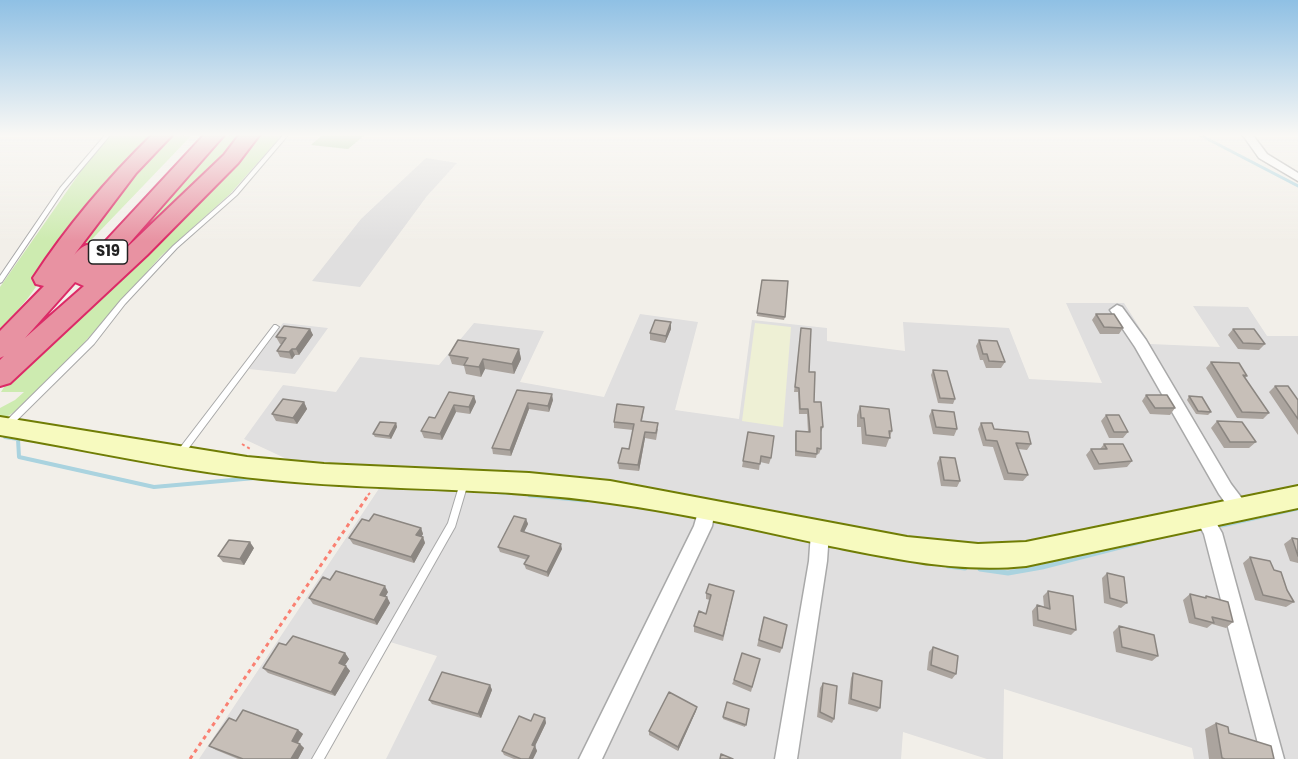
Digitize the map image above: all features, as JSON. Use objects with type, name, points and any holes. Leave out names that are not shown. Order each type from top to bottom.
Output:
[{"type":"highway","points":[[0,343],[82,226],[130,169]]},
{"type":"highway","name":"S19","points":[[0,348],[168,169]]},
{"type":"highway","name":"S19","points":[[0,370],[184,169]]},
{"type":"highway","points":[[0,376],[139,250],[220,169]]},
{"type":"street","points":[[1284,169],[1298,178]]},
{"type":"street","points":[[1117,310],[1141,344],[1225,489],[1241,509]]},
{"type":"street","points":[[2,428],[177,458],[283,471],[608,492],[945,556],[1002,558],[1298,497]]},
{"type":"street","points":[[590,759],[703,526],[706,510]]},
{"type":"street","points":[[1204,517],[1214,533],[1273,759]]},
{"type":"street","points":[[786,759],[818,561],[820,532]]},
{"type":"lane","points":[[0,281],[62,189],[79,169]]},
{"type":"lane","points":[[2,428],[91,342],[123,302],[175,247],[234,194],[256,169]]},
{"type":"lane","points":[[177,458],[276,327]]},
{"type":"lane","points":[[318,759],[452,524],[465,482]]},
{"type":"path","points":[[190,759],[379,477]]},
{"type":"shaded area","points":[[414,169],[451,169],[427,196],[360,287],[312,281],[361,219]]},
{"type":"shaded area","points":[[1066,303],[1124,303],[1150,344],[1220,347],[1193,306],[1248,307],[1267,336],[1298,336],[1298,759],[1194,759],[1192,748],[1004,689],[1003,759],[987,759],[903,732],[901,759],[386,759],[437,656],[380,639],[311,759],[199,759],[392,469],[289,460],[244,439],[283,385],[336,392],[360,357],[439,365],[474,323],[544,331],[520,382],[604,397],[640,314],[698,322],[675,410],[739,419],[752,320],[827,328],[827,341],[905,351],[903,322],[1009,328],[1029,379],[1102,383]]},
{"type":"shaded area","points":[[283,323],[328,328],[295,374],[249,369]]},
{"type":"green space","points":[[82,169],[128,169],[84,220],[28,298],[0,331],[0,287]]},
{"type":"green space","points":[[138,169],[159,169],[48,285],[88,226]]},
{"type":"green space","points":[[192,169],[210,169],[71,305]]},
{"type":"green space","points":[[221,169],[252,169],[230,194],[161,256],[75,353],[5,418],[0,417],[0,408],[24,392],[1,392],[6,384]]},
{"type":"green space","points":[[755,323],[791,327],[783,427],[742,421]]},
{"type":"building","points":[[762,280],[788,281],[785,317],[757,313]]},
{"type":"building","points":[[1096,314],[1114,314],[1123,328],[1104,327]]},
{"type":"building","points":[[655,320],[671,322],[666,336],[650,333]]},
{"type":"building","points":[[284,326],[310,329],[296,349],[289,352],[277,351],[286,338],[276,337]]},
{"type":"building","points":[[801,328],[811,329],[809,372],[815,372],[814,402],[821,402],[823,427],[821,427],[821,449],[817,448],[817,454],[796,451],[796,431],[810,432],[808,409],[800,409],[799,388],[795,387]]},
{"type":"building","points":[[1233,329],[1254,329],[1265,344],[1243,343]]},
{"type":"building","points":[[458,340],[519,349],[512,364],[483,359],[479,367],[464,365],[468,358],[449,355]]},
{"type":"building","points":[[979,340],[997,341],[1005,362],[989,361],[987,354],[983,354]]},
{"type":"building","points":[[1211,362],[1239,363],[1247,376],[1243,375],[1269,413],[1242,412]]},
{"type":"building","points":[[933,370],[947,371],[955,399],[940,398]]},
{"type":"building","points":[[1275,386],[1288,386],[1298,400],[1298,419]]},
{"type":"building","points":[[517,390],[552,394],[548,406],[528,403],[510,450],[492,448]]},
{"type":"building","points":[[449,392],[474,396],[469,407],[454,405],[440,434],[421,431],[429,417],[435,418]]},
{"type":"building","points":[[1146,395],[1167,395],[1175,408],[1155,408]]},
{"type":"building","points":[[1189,396],[1202,397],[1211,412],[1198,411]]},
{"type":"building","points":[[283,399],[304,402],[293,418],[272,414]]},
{"type":"building","points":[[617,404],[644,407],[641,421],[658,423],[656,433],[645,432],[638,465],[618,463],[622,448],[629,449],[634,424],[614,422]]},
{"type":"building","points":[[860,406],[889,409],[892,431],[889,431],[890,438],[866,435]]},
{"type":"building","points":[[932,410],[954,412],[957,429],[936,427]]},
{"type":"building","points":[[1106,415],[1119,415],[1128,432],[1114,432]]},
{"type":"building","points":[[1217,421],[1242,422],[1256,442],[1230,442]]},
{"type":"building","points":[[380,422],[396,423],[389,436],[373,434]]},
{"type":"building","points":[[981,423],[992,423],[994,429],[1028,432],[1031,444],[1016,443],[1028,475],[1008,473],[997,441],[986,440]]},
{"type":"building","points":[[748,432],[774,436],[771,458],[761,456],[760,464],[743,461]]},
{"type":"building","points":[[1104,444],[1123,444],[1132,461],[1099,464],[1091,449],[1107,449]]},
{"type":"building","points":[[940,457],[955,458],[960,481],[944,480]]},
{"type":"building","points":[[374,514],[421,528],[416,535],[423,537],[411,557],[349,538],[362,519],[369,521]]},
{"type":"building","points":[[514,516],[526,519],[521,531],[561,544],[547,572],[524,564],[529,556],[498,547]]},
{"type":"building","points":[[1292,538],[1298,539],[1298,556]]},
{"type":"building","points":[[229,540],[250,542],[240,559],[218,556]]},
{"type":"building","points":[[1250,557],[1270,561],[1274,570],[1281,572],[1294,602],[1263,595]]},
{"type":"building","points":[[336,571],[385,586],[380,595],[387,597],[374,620],[309,598],[323,577],[330,580]]},
{"type":"building","points":[[1107,573],[1124,577],[1127,603],[1110,598]]},
{"type":"building","points":[[709,584],[734,591],[723,636],[694,626],[699,611],[706,614],[711,595],[706,593]]},
{"type":"building","points":[[1048,591],[1073,596],[1076,630],[1038,620],[1037,605],[1050,609]]},
{"type":"building","points":[[1190,594],[1228,602],[1233,622],[1212,617],[1214,623],[1195,618]]},
{"type":"building","points":[[764,617],[787,625],[782,648],[759,640]]},
{"type":"building","points":[[1119,626],[1154,635],[1158,656],[1122,647]]},
{"type":"building","points":[[293,636],[345,653],[339,663],[346,666],[331,692],[263,668],[279,643],[286,645]]},
{"type":"building","points":[[933,647],[958,656],[956,674],[931,665]]},
{"type":"building","points":[[742,653],[760,659],[752,687],[734,680]]},
{"type":"building","points":[[442,672],[490,685],[478,714],[429,700]]},
{"type":"building","points":[[853,673],[882,681],[880,708],[851,699]]},
{"type":"building","points":[[823,683],[837,686],[834,719],[820,712]]},
{"type":"building","points":[[669,692],[697,707],[678,747],[649,731]]},
{"type":"building","points":[[727,702],[749,709],[746,725],[723,717]]},
{"type":"building","points":[[243,710],[298,730],[292,741],[300,744],[291,759],[243,759],[209,746],[229,718],[236,721]]},
{"type":"building","points":[[534,714],[545,718],[532,745],[535,746],[529,759],[521,759],[502,751],[519,716],[531,721]]},
{"type":"building","points":[[1216,723],[1228,727],[1229,733],[1271,746],[1274,759],[1222,758]]},
{"type":"building","points":[[721,754],[733,759],[720,759]]},
{"type":"waterway","points":[[1266,169],[1298,186]]},
{"type":"waterway","points":[[5,437],[18,439],[19,457],[154,487],[255,478]]},
{"type":"waterway","points":[[495,492],[514,493]]},
{"type":"waterway","points":[[534,495],[530,495],[586,500]]},
{"type":"waterway","points":[[1222,525],[1298,508]]},
{"type":"waterway","points":[[980,569],[1008,573],[1042,567],[1143,541]]},
{"type":"waterway","points":[[948,566],[965,568]]}]
